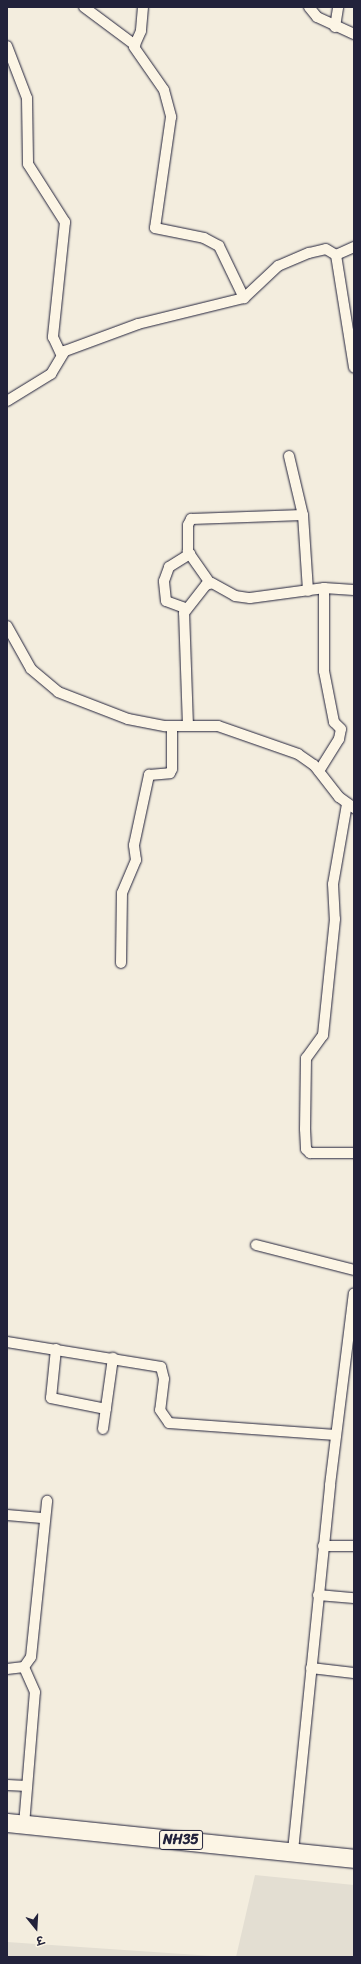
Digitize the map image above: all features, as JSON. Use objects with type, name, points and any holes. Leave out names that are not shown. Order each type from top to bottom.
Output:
[{"type":"highway","name":"NH35","points":[[16,1824],[354,1858]]},
{"type":"street","points":[[84,7],[135,45],[164,90],[171,116],[155,228],[204,238],[219,246],[244,298]]},
{"type":"street","points":[[135,45],[143,7]]},
{"type":"street","points":[[309,7],[317,17],[335,27],[354,34]]},
{"type":"street","points":[[335,27],[338,7]]},
{"type":"street","points":[[7,46],[27,98],[28,164],[64,222],[53,337],[61,354]]},
{"type":"street","points":[[336,255],[354,247]]},
{"type":"street","points":[[7,402],[51,374],[61,354],[138,324],[244,298],[278,266],[316,250],[326,249],[336,255]]},
{"type":"street","points":[[336,255],[338,270],[343,285],[354,368]]},
{"type":"street","points":[[289,456],[303,515],[308,591]]},
{"type":"street","points":[[303,515],[194,517],[188,525],[190,554],[210,582],[246,598],[324,588],[354,590]]},
{"type":"street","points":[[185,608],[166,601],[164,581],[169,567],[190,554]]},
{"type":"street","points":[[188,726],[185,608],[210,582]]},
{"type":"street","points":[[319,771],[339,739],[340,729],[334,722],[324,671],[324,588]]},
{"type":"street","points":[[7,626],[32,670],[47,686],[128,719],[172,726],[225,728],[298,754],[319,771],[350,806],[333,884],[335,919],[322,1035],[306,1058],[305,1129],[306,1149],[310,1153],[354,1153]]},
{"type":"street","points":[[122,963],[122,893],[136,860],[134,845],[149,775],[170,773],[172,769],[172,726]]},
{"type":"street","points":[[256,1245],[354,1270]]},
{"type":"street","points":[[293,1851],[323,1546],[336,1435],[352,1327],[354,1293]]},
{"type":"street","points":[[7,1342],[161,1367],[164,1379],[160,1410],[169,1423],[336,1435]]},
{"type":"street","points":[[56,1349],[51,1398],[106,1409]]},
{"type":"street","points":[[103,1429],[113,1358]]},
{"type":"street","points":[[7,1669],[24,1667],[31,1657],[47,1501]]},
{"type":"street","points":[[7,1515],[45,1518]]},
{"type":"street","points":[[323,1546],[354,1546]]},
{"type":"street","points":[[318,1595],[354,1598]]},
{"type":"street","points":[[16,1824],[27,1786],[35,1692],[24,1667]]},
{"type":"street","points":[[311,1668],[354,1673]]},
{"type":"street","points":[[7,1785],[27,1786]]},
{"type":"shaded area","points":[[255,1875],[354,1885],[354,1957],[236,1957]]},
{"type":"shaded area","points":[[7,1942],[227,1957],[7,1957]]}]
